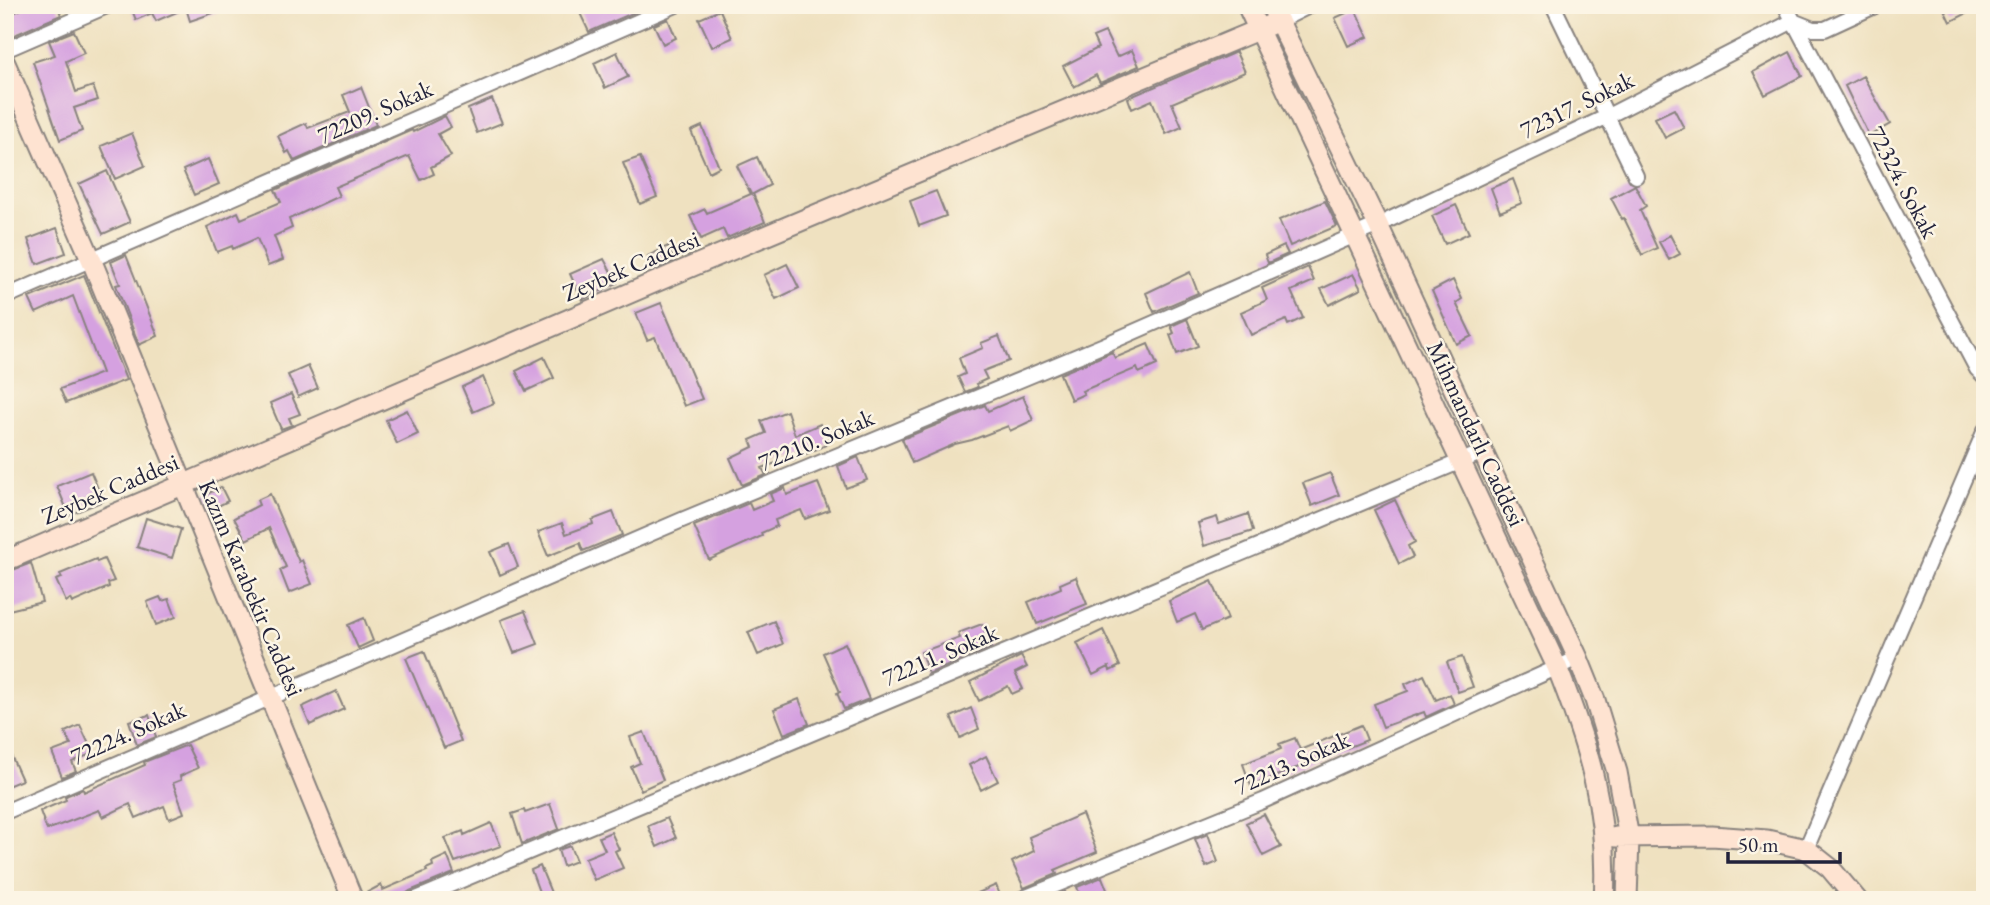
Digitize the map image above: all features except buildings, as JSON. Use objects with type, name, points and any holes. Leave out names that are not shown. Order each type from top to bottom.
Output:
[{"type":"street","points":[[5,50],[109,5]]},
{"type":"street","name":"72209. Sokak","points":[[5,297],[676,5]]},
{"type":"street","name":"Mihmandarlı Caddesi","points":[[1247,5],[1557,667],[1580,725],[1593,768],[1605,837],[1604,900]]},
{"type":"street","points":[[1275,13],[1311,5]]},
{"type":"street","points":[[1553,5],[1636,176]]},
{"type":"street","name":"72324. Sokak","points":[[1785,5],[1977,369],[1985,377]]},
{"type":"street","points":[[1793,21],[1813,29],[1825,29],[1877,5]]},
{"type":"street","name":"Mihmandarlı Caddesi","points":[[1275,13],[1378,225],[1595,700],[1617,772],[1629,838],[1627,900]]},
{"type":"street","name":"Zeybek Caddesi","points":[[5,561],[693,266],[1259,29],[1275,13]]},
{"type":"street","name":"72317. Sokak","points":[[1378,225],[1606,117],[1793,21]]},
{"type":"street","name":"Kazım Karabekir Caddesi","points":[[5,63],[91,259],[353,900]]},
{"type":"street","name":"72210. Sokak","points":[[270,696],[682,520],[1104,345],[1378,225]]},
{"type":"street","points":[[1806,849],[1985,430]]},
{"type":"street","name":"72211. Sokak","points":[[414,900],[1483,452]]},
{"type":"street","name":"72213. Sokak","points":[[1019,900],[1264,802],[1578,658]]},
{"type":"street","name":"72224. Sokak","points":[[5,812],[270,696]]},
{"type":"street","points":[[1605,837],[1726,837],[1767,840],[1806,849],[1830,867],[1857,900]]}]
